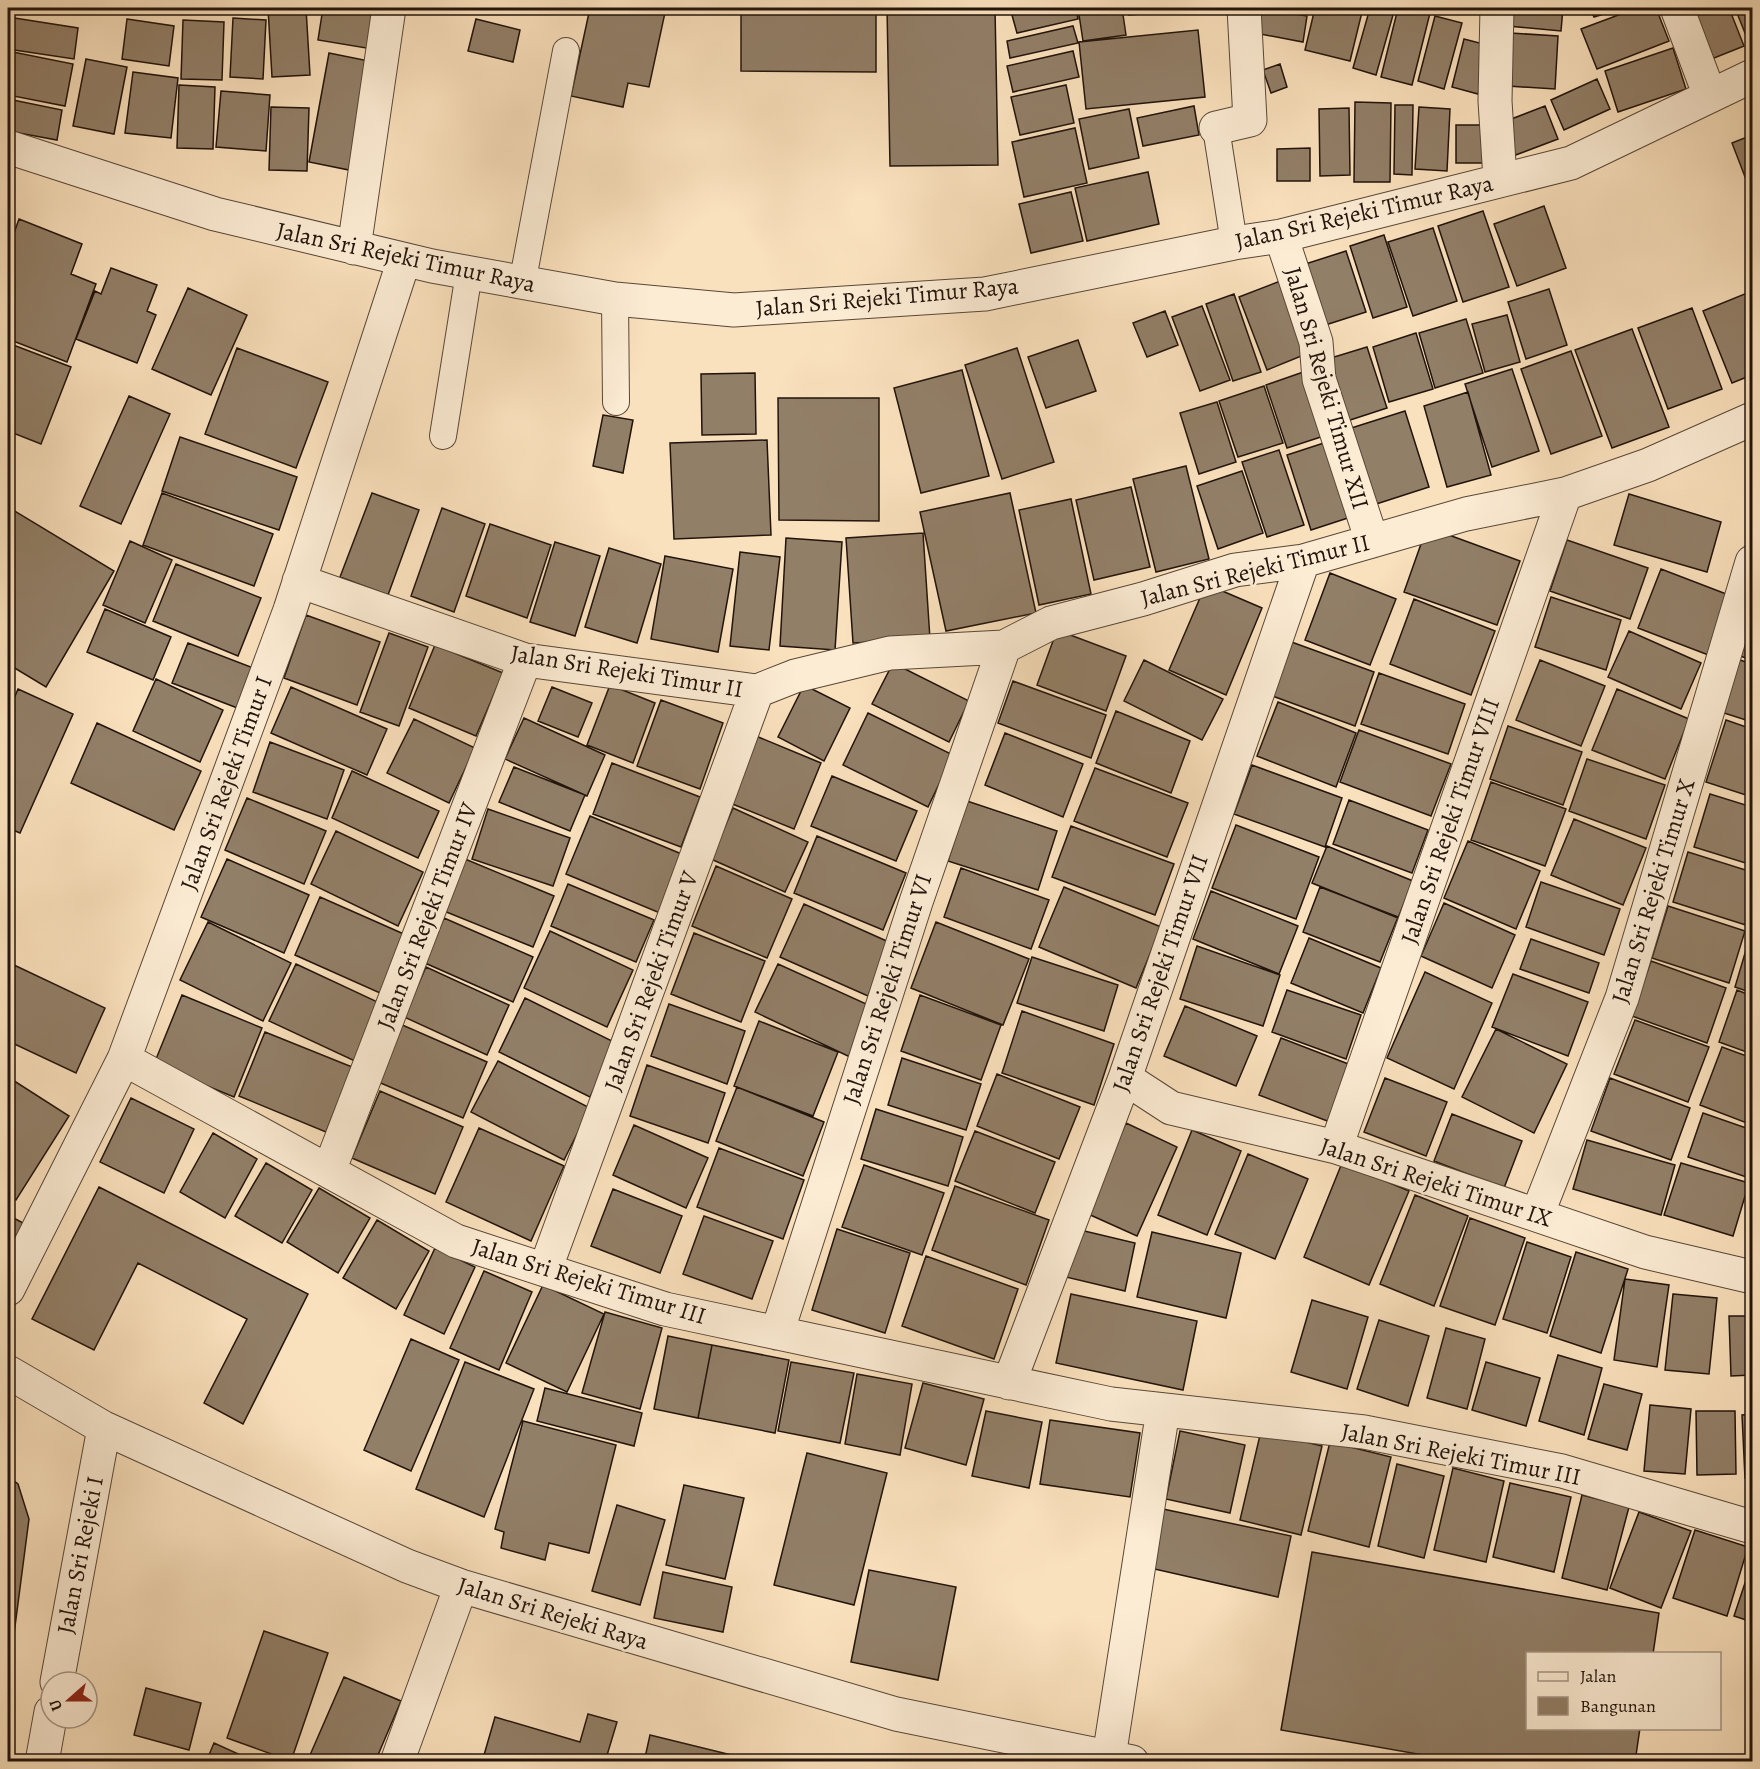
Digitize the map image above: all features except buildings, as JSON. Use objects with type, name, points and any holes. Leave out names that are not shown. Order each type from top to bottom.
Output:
[{"type":"street","points":[[354,248],[389,8]]},
{"type":"street","points":[[1216,128],[1250,120],[1244,8]]},
{"type":"street","points":[[1497,8],[1495,101],[1500,179]]},
{"type":"street","points":[[1677,8],[1710,96]]},
{"type":"street","name":"Jalan Sri Rejeki Timur Raya","points":[[8,147],[215,214],[404,260],[522,284],[615,299],[734,310],[984,294],[1234,243],[1281,236],[1500,179],[1571,163],[1752,76]]},
{"type":"street","name":"Jalan Sri Rejeki Timur XII","points":[[1281,236],[1316,342],[1319,378],[1372,541]]},
{"type":"street","name":"Jalan Sri Rejeki Timur I","points":[[8,1289],[124,1059],[299,581],[404,260]]},
{"type":"street","name":"Jalan Sri Rejeki Timur II","points":[[299,581],[525,660],[757,691],[795,676],[890,653],[1004,647],[1051,623],[1143,599],[1235,570],[1303,561],[1466,513],[1565,494],[1648,465],[1752,419]]},
{"type":"street","name":"Jalan Sri Rejeki Timur VIII","points":[[1336,1147],[1565,494]]},
{"type":"street","name":"Jalan Sri Rejeki Timur VII","points":[[1010,1383],[1125,1078],[1303,561]]},
{"type":"street","name":"Jalan Sri Rejeki Timur X","points":[[1537,1215],[1622,998],[1752,562]]},
{"type":"street","name":"Jalan Sri Rejeki Timur VI","points":[[777,1333],[916,902],[1004,647]]},
{"type":"street","name":"Jalan Sri Rejeki Timur IV","points":[[329,1171],[525,660]]},
{"type":"street","name":"Jalan Sri Rejeki Timur V","points":[[546,1270],[757,691]]},
{"type":"street","name":"Jalan Sri Rejeki Timur III","points":[[124,1059],[456,1241],[665,1309],[1111,1404],[1364,1432],[1550,1468],[1752,1527]]},
{"type":"street","name":"Jalan Sri Rejeki Timur IX","points":[[1125,1078],[1171,1108],[1336,1147],[1646,1252],[1752,1276]]},
{"type":"street","name":"Jalan Sri Rejeki Raya","points":[[8,1372],[104,1428],[407,1566],[461,1586],[896,1714],[1002,1749],[1121,1759]]},
{"type":"street","points":[[1121,1759],[1163,1410]]},
{"type":"street","name":"Jalan Sri Rejeki I","points":[[59,1670],[104,1428]]},
{"type":"street","points":[[397,1761],[461,1586]]},
{"type":"street","points":[[42,1761],[48,1730]]},
{"type":"lane","points":[[522,284],[566,51]]},
{"type":"lane","points":[[1216,128],[1234,243]]},
{"type":"lane","points":[[443,436],[469,273]]},
{"type":"lane","points":[[615,299],[616,402]]}]
